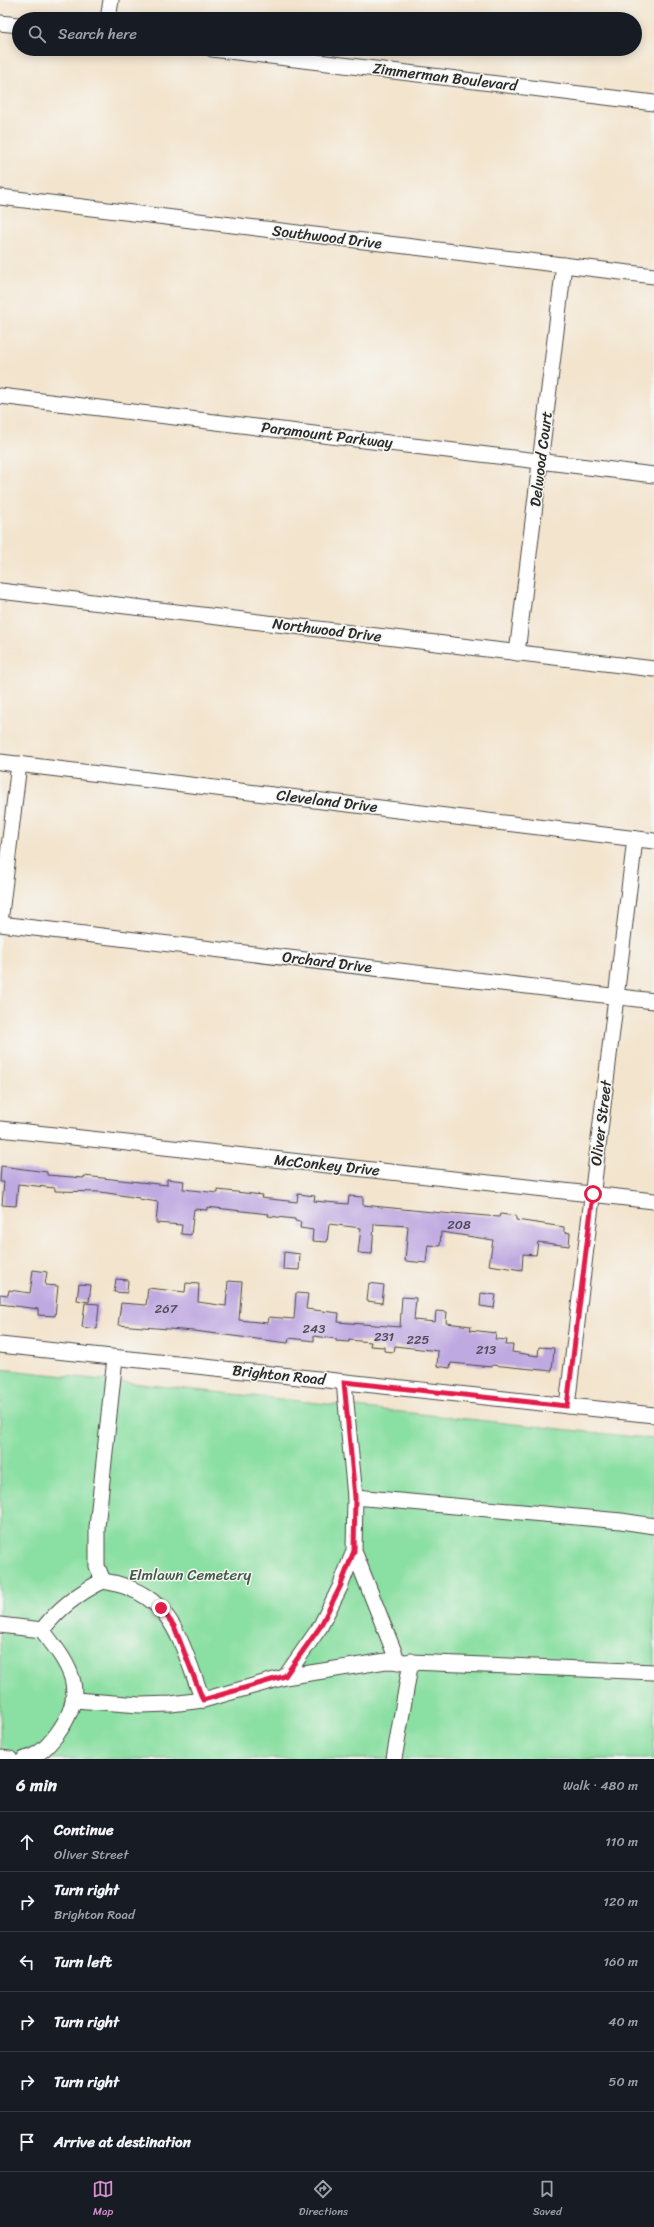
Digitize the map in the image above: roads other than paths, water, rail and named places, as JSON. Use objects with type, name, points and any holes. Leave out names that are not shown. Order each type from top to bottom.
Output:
[{"type":"street","points":[[109,12],[110,0]]},
{"type":"street","points":[[0,23],[12,24]]},
{"type":"street","name":"Zimmerman Boulevard","points":[[269,56],[654,103]]},
{"type":"street","name":"Southwood Drive","points":[[0,197],[654,276]]},
{"type":"street","name":"Delwood Court","points":[[517,653],[564,265]]},
{"type":"street","name":"Paramount Parkway","points":[[0,396],[654,475]]},
{"type":"street","name":"Northwood Drive","points":[[0,591],[654,669]]},
{"type":"street","name":"Cleveland Drive","points":[[0,762],[654,841]]},
{"type":"street","points":[[0,923],[19,764]]},
{"type":"street","name":"Oliver Street","points":[[567,1406],[635,839]]},
{"type":"street","name":"Orchard Drive","points":[[0,923],[654,1001]]},
{"type":"street","name":"McConkey Drive","points":[[0,1129],[654,1201]]},
{"type":"street","name":"Brighton Road","points":[[0,1345],[654,1416]]},
{"type":"street","points":[[103,1581],[97,1566],[97,1527],[115,1358]]},
{"type":"street","points":[[285,1676],[320,1627],[340,1587],[354,1551],[355,1497],[344,1382]]},
{"type":"street","points":[[355,1497],[621,1521],[654,1526]]},
{"type":"street","points":[[354,1551],[404,1662],[394,1759]]},
{"type":"street","points":[[42,1630],[52,1616],[69,1601],[103,1581],[133,1588],[149,1597],[164,1611],[174,1626],[203,1700]]},
{"type":"street","points":[[0,1625],[42,1630],[67,1666],[74,1682],[75,1700],[64,1724],[52,1741],[33,1757],[24,1759]]},
{"type":"street","points":[[75,1700],[140,1705],[171,1704],[203,1700],[285,1676],[386,1661],[654,1672]]},
{"type":"street","points":[[0,1758],[10,1759]]},
{"type":"park label","name":"Elmlawn Cemetery","points":[[190,1575]]}]
